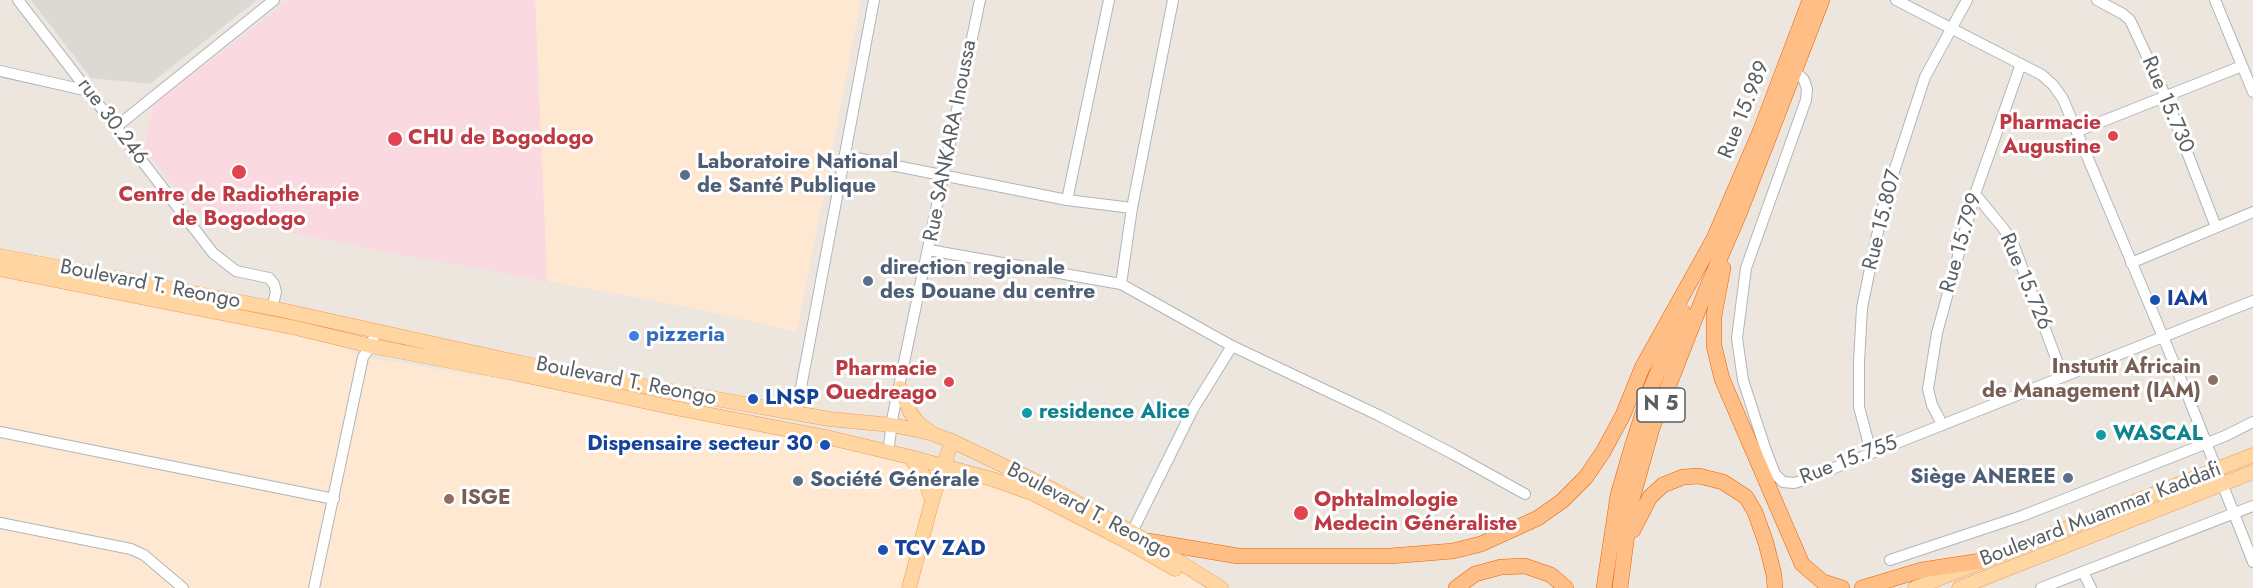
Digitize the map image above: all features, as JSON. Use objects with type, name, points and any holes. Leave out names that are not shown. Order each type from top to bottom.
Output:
[{"type":"highway","name":"Rue 15.989","points":[[1721,240],[1810,0]]},
{"type":"highway","name":"N 5","points":[[1604,588],[1618,495],[1638,427],[1667,348],[1721,240],[1795,71],[1822,0]]},
{"type":"highway","name":"N 5","points":[[1620,580],[1631,502],[1652,428],[1707,288],[1721,240]]},
{"type":"highway","points":[[1149,541],[1238,556],[1390,556],[1453,551],[1481,544],[1539,518],[1562,501],[1586,477],[1603,452],[1623,415],[1642,368],[1721,240]]},
{"type":"highway","points":[[1721,240],[1714,316],[1714,346],[1722,379],[1802,564],[1823,582],[1842,588]]},
{"type":"highway","points":[[1620,580],[1627,543],[1650,497],[1663,485],[1683,477],[1700,476],[1723,482],[1746,496],[1755,512],[1766,543],[1775,588]]},
{"type":"highway","points":[[1862,588],[1922,570],[1981,561]]},
{"type":"highway","points":[[1456,588],[1475,574],[1501,567],[1525,566],[1551,575],[1566,588]]},
{"type":"main road","name":"Boulevard T. Reongo","points":[[0,256],[272,308],[521,363],[796,414],[892,425],[930,433],[952,441],[1052,489],[1149,541],[1221,588]]},
{"type":"main road","name":"Boulevard T. Reongo","points":[[0,268],[296,328],[365,349],[518,374],[675,408],[826,437],[945,466],[1034,494],[1137,547],[1204,588]]},
{"type":"main road","points":[[900,388],[910,412],[930,433]]},
{"type":"main road","points":[[909,588],[932,501],[952,441]]},
{"type":"main road","name":"Boulevard Muammar Kaddafi","points":[[1915,588],[2253,455]]},
{"type":"main road","points":[[910,457],[924,476],[932,501]]},
{"type":"main road","name":"Boulevard Muammar Kaddafi","points":[[1959,588],[2253,472]]},
{"type":"street","name":"rue 30.246","points":[[18,0],[213,253],[236,271],[269,278],[274,284],[276,292],[272,308]]},
{"type":"street","points":[[116,127],[274,0]]},
{"type":"street","points":[[796,414],[874,0]]},
{"type":"street","name":"Rue SANKARA Inoussa","points":[[888,453],[980,0]]},
{"type":"street","points":[[1067,200],[1108,0]]},
{"type":"street","points":[[1121,284],[1132,208],[1173,0]]},
{"type":"street","points":[[1896,0],[2042,75],[2054,85],[2063,99],[2222,485],[2249,540],[2253,562]]},
{"type":"street","name":"Rue 15.807","points":[[1871,452],[1859,407],[1859,384],[1862,308],[1872,254],[1885,199],[1922,84],[1967,0]]},
{"type":"street","name":"Rue 15.730","points":[[2097,0],[2130,20],[2165,95],[2216,227]]},
{"type":"street","points":[[2215,0],[2253,92]]},
{"type":"street","name":"Rue 15.799","points":[[1942,424],[1932,405],[1928,389],[1936,333],[1975,194],[2022,64]]},
{"type":"street","points":[[2078,132],[2165,95],[2242,66]]},
{"type":"street","points":[[0,71],[89,91]]},
{"type":"street","name":"Rue 15.755","points":[[1795,71],[1804,80],[1807,89],[1806,100],[1746,268],[1737,338],[1743,380],[1775,474],[1783,482],[1794,483],[1804,480],[2253,301]]},
{"type":"street","points":[[846,156],[1067,200],[1132,208]]},
{"type":"street","name":"Rue 15.726","points":[[1975,194],[2013,243],[2063,377]]},
{"type":"street","points":[[2131,263],[2253,212]]},
{"type":"street","points":[[929,250],[1121,284],[1232,346],[1396,425],[1525,494]]},
{"type":"street","points":[[314,588],[370,329]]},
{"type":"street","points":[[1132,532],[1193,409],[1232,346]]},
{"type":"street","points":[[1890,560],[2022,516],[2253,422]]},
{"type":"street","points":[[0,432],[334,499]]},
{"type":"street","points":[[2040,588],[2253,506]]},
{"type":"street","points":[[0,523],[131,549],[144,555],[183,588]]},
{"type":"street","points":[[2083,572],[2091,588]]},
{"type":"shaded area","points":[[31,0],[257,0],[150,84],[91,78]]},
{"type":"shaded area","name":"CHU de Bogodogo","points":[[289,0],[535,0],[547,281],[386,252],[195,212],[144,149],[154,103]]},
{"type":"shaded area","name":"Laboratoire National de Santé Publique","points":[[535,0],[861,0],[797,332],[692,308],[547,281]]},
{"type":"shaded area","points":[[0,268],[296,328],[363,357],[675,408],[992,479],[1172,566],[1204,588],[0,588]]},
{"type":"place","name":"Pharmacie Augustine","points":[[2113,136]]},
{"type":"place","name":"CHU de Bogodogo","points":[[395,139]]},
{"type":"place","name":"Centre de Radiothérapie de Bogodogo","points":[[239,172]]},
{"type":"place","name":"Laboratoire National de Santé Publique","points":[[685,175]]},
{"type":"place","name":"direction regionale des Douane du centre","points":[[868,281]]},
{"type":"place","name":"IAM","points":[[2155,300]]},
{"type":"place","name":"pizzeria","points":[[634,336]]},
{"type":"place","name":"Instutit Africain de Management (IAM)","points":[[2213,380]]},
{"type":"place","name":"Pharmacie Ouedreago","points":[[949,382]]},
{"type":"place","name":"LNSP","points":[[753,399]]},
{"type":"place","name":"residence Alice","points":[[1027,413]]},
{"type":"place","name":"WASCAL","points":[[2101,435]]},
{"type":"place","name":"Dispensaire secteur 30","points":[[825,445]]},
{"type":"place","name":"Siège ANEREE","points":[[2068,478]]},
{"type":"place","name":"Société Générale","points":[[798,481]]},
{"type":"place","name":"ISGE","points":[[449,499]]},
{"type":"place","name":"Ophtalmologie Medecin Généraliste","points":[[1301,513]]},
{"type":"place","name":"TCV ZAD","points":[[883,550]]}]
